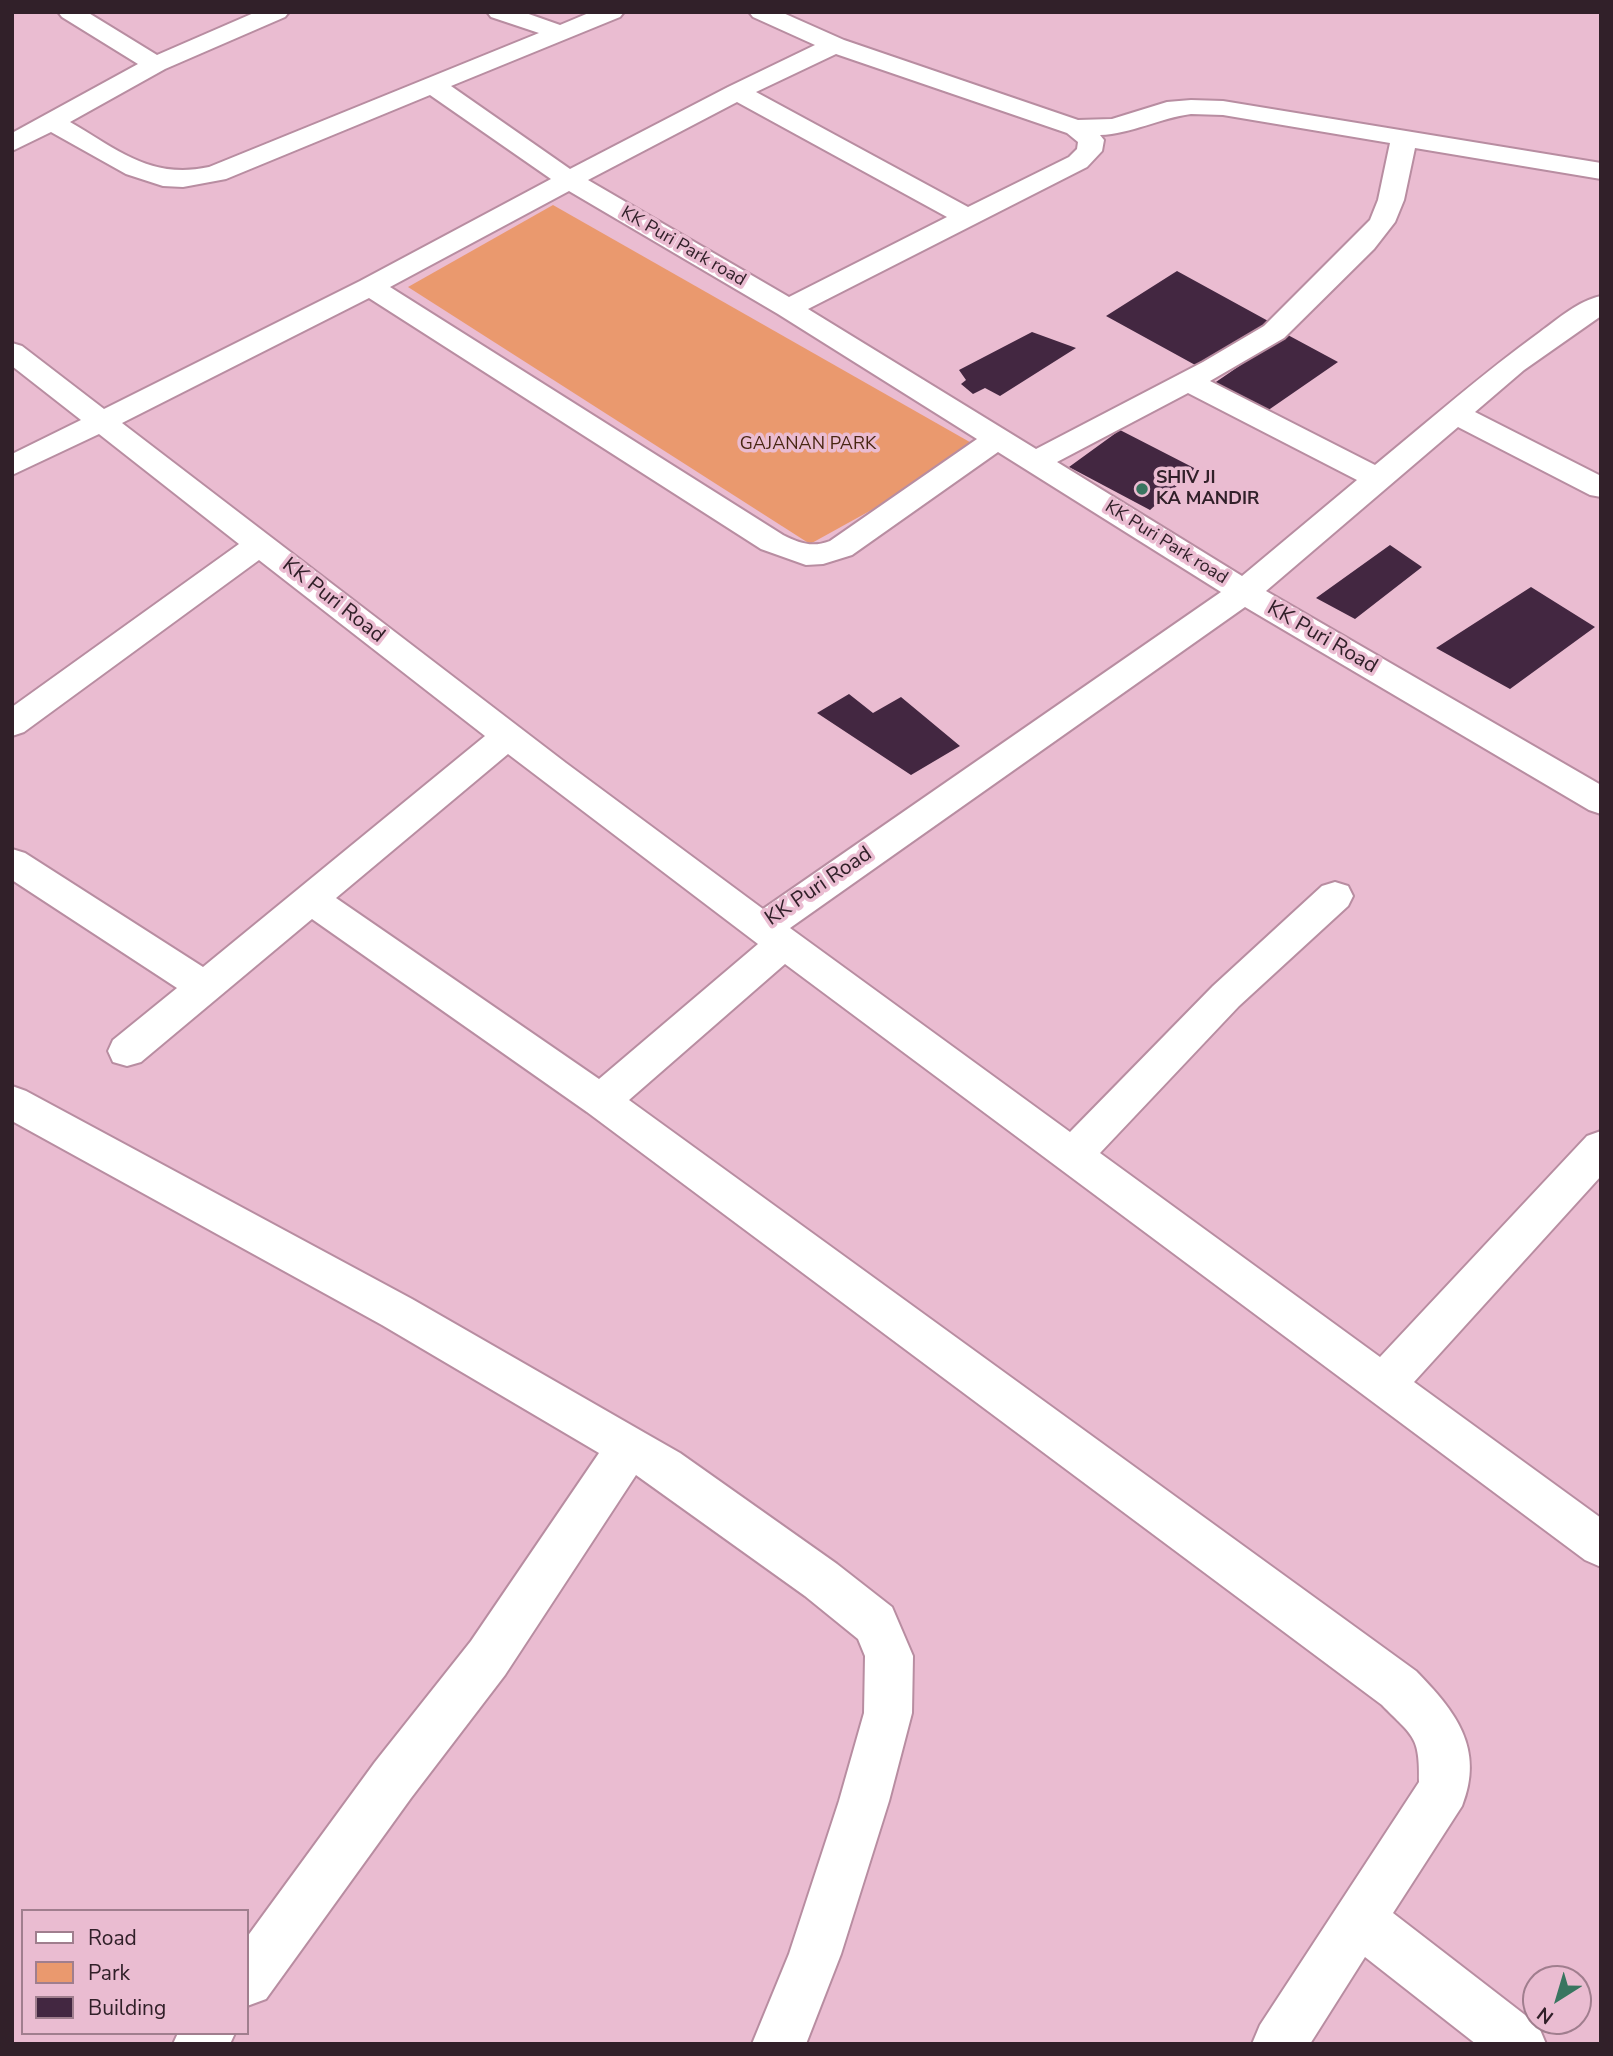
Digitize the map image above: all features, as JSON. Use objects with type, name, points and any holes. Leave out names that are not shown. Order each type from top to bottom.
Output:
[{"type":"street","points":[[70,12],[156,64]]},
{"type":"street","points":[[12,143],[156,64],[277,12]]},
{"type":"street","points":[[499,12],[559,32]]},
{"type":"street","points":[[52,122],[142,172],[164,178],[189,179],[230,168],[612,12]]},
{"type":"street","points":[[761,12],[835,45],[1076,128],[1091,140],[1088,151],[1078,162],[966,216],[788,309]]},
{"type":"street","points":[[12,466],[370,287],[737,92],[835,45]]},
{"type":"street","name":"KK Puri Park road","points":[[431,84],[569,180],[788,309],[1244,592]]},
{"type":"street","points":[[737,92],[966,216]]},
{"type":"street","points":[[1076,128],[1114,127],[1167,110],[1191,107],[1223,108],[1601,171]]},
{"type":"street","points":[[1035,461],[1273,332],[1382,222],[1391,200],[1404,138]]},
{"type":"street","points":[[370,287],[790,552],[824,556],[841,548],[998,438]]},
{"type":"street","points":[[1244,592],[1514,365],[1596,311]]},
{"type":"street","name":"KK Puri Road","points":[[12,352],[508,736],[774,936],[1244,592],[1601,801]]},
{"type":"street","points":[[1187,381],[1378,480]]},
{"type":"street","points":[[1456,414],[1601,488]]},
{"type":"street","points":[[12,724],[260,544]]},
{"type":"street","points":[[127,1051],[508,736]]},
{"type":"street","points":[[12,862],[205,987]]},
{"type":"street","points":[[1073,1155],[1226,996],[1335,896]]},
{"type":"street","points":[[310,899],[600,1101],[1399,1688],[1430,1720],[1444,1745],[1444,1788],[1279,2044]]},
{"type":"street","points":[[600,1101],[774,936],[1601,1545]]},
{"type":"street","points":[[12,1102],[397,1312],[664,1468],[876,1623],[890,1656],[888,1713],[864,1801],[815,1954],[779,2044]]},
{"type":"street","points":[[1384,1384],[1601,1148]]},
{"type":"street","points":[[248,1979],[393,1780],[488,1658],[629,1447]]},
{"type":"street","points":[[1360,1920],[1519,2044]]},
{"type":"green space","name":"GAJANAN PARK","points":[[553,205],[982,449],[810,544],[408,287]]},
{"type":"building","points":[[1177,271],[1270,322],[1197,366],[1106,316]]},
{"type":"building","points":[[1032,332],[1076,348],[1000,396],[985,388],[973,394],[961,384],[966,380],[959,370]]},
{"type":"building","points":[[1286,334],[1338,362],[1267,411],[1213,384]]},
{"type":"building","name":"SHIV JI KA MANDIR","points":[[1120,430],[1196,469],[1150,510],[1069,467]]},
{"type":"building","points":[[1390,545],[1422,567],[1355,619],[1316,598]]},
{"type":"building","points":[[1531,587],[1595,627],[1510,689],[1436,648]]},
{"type":"building","points":[[849,694],[873,713],[901,697],[960,746],[911,775],[817,713]]},
{"type":"place","name":"SHIV JI KA MANDIR","points":[[1142,489]]}]
